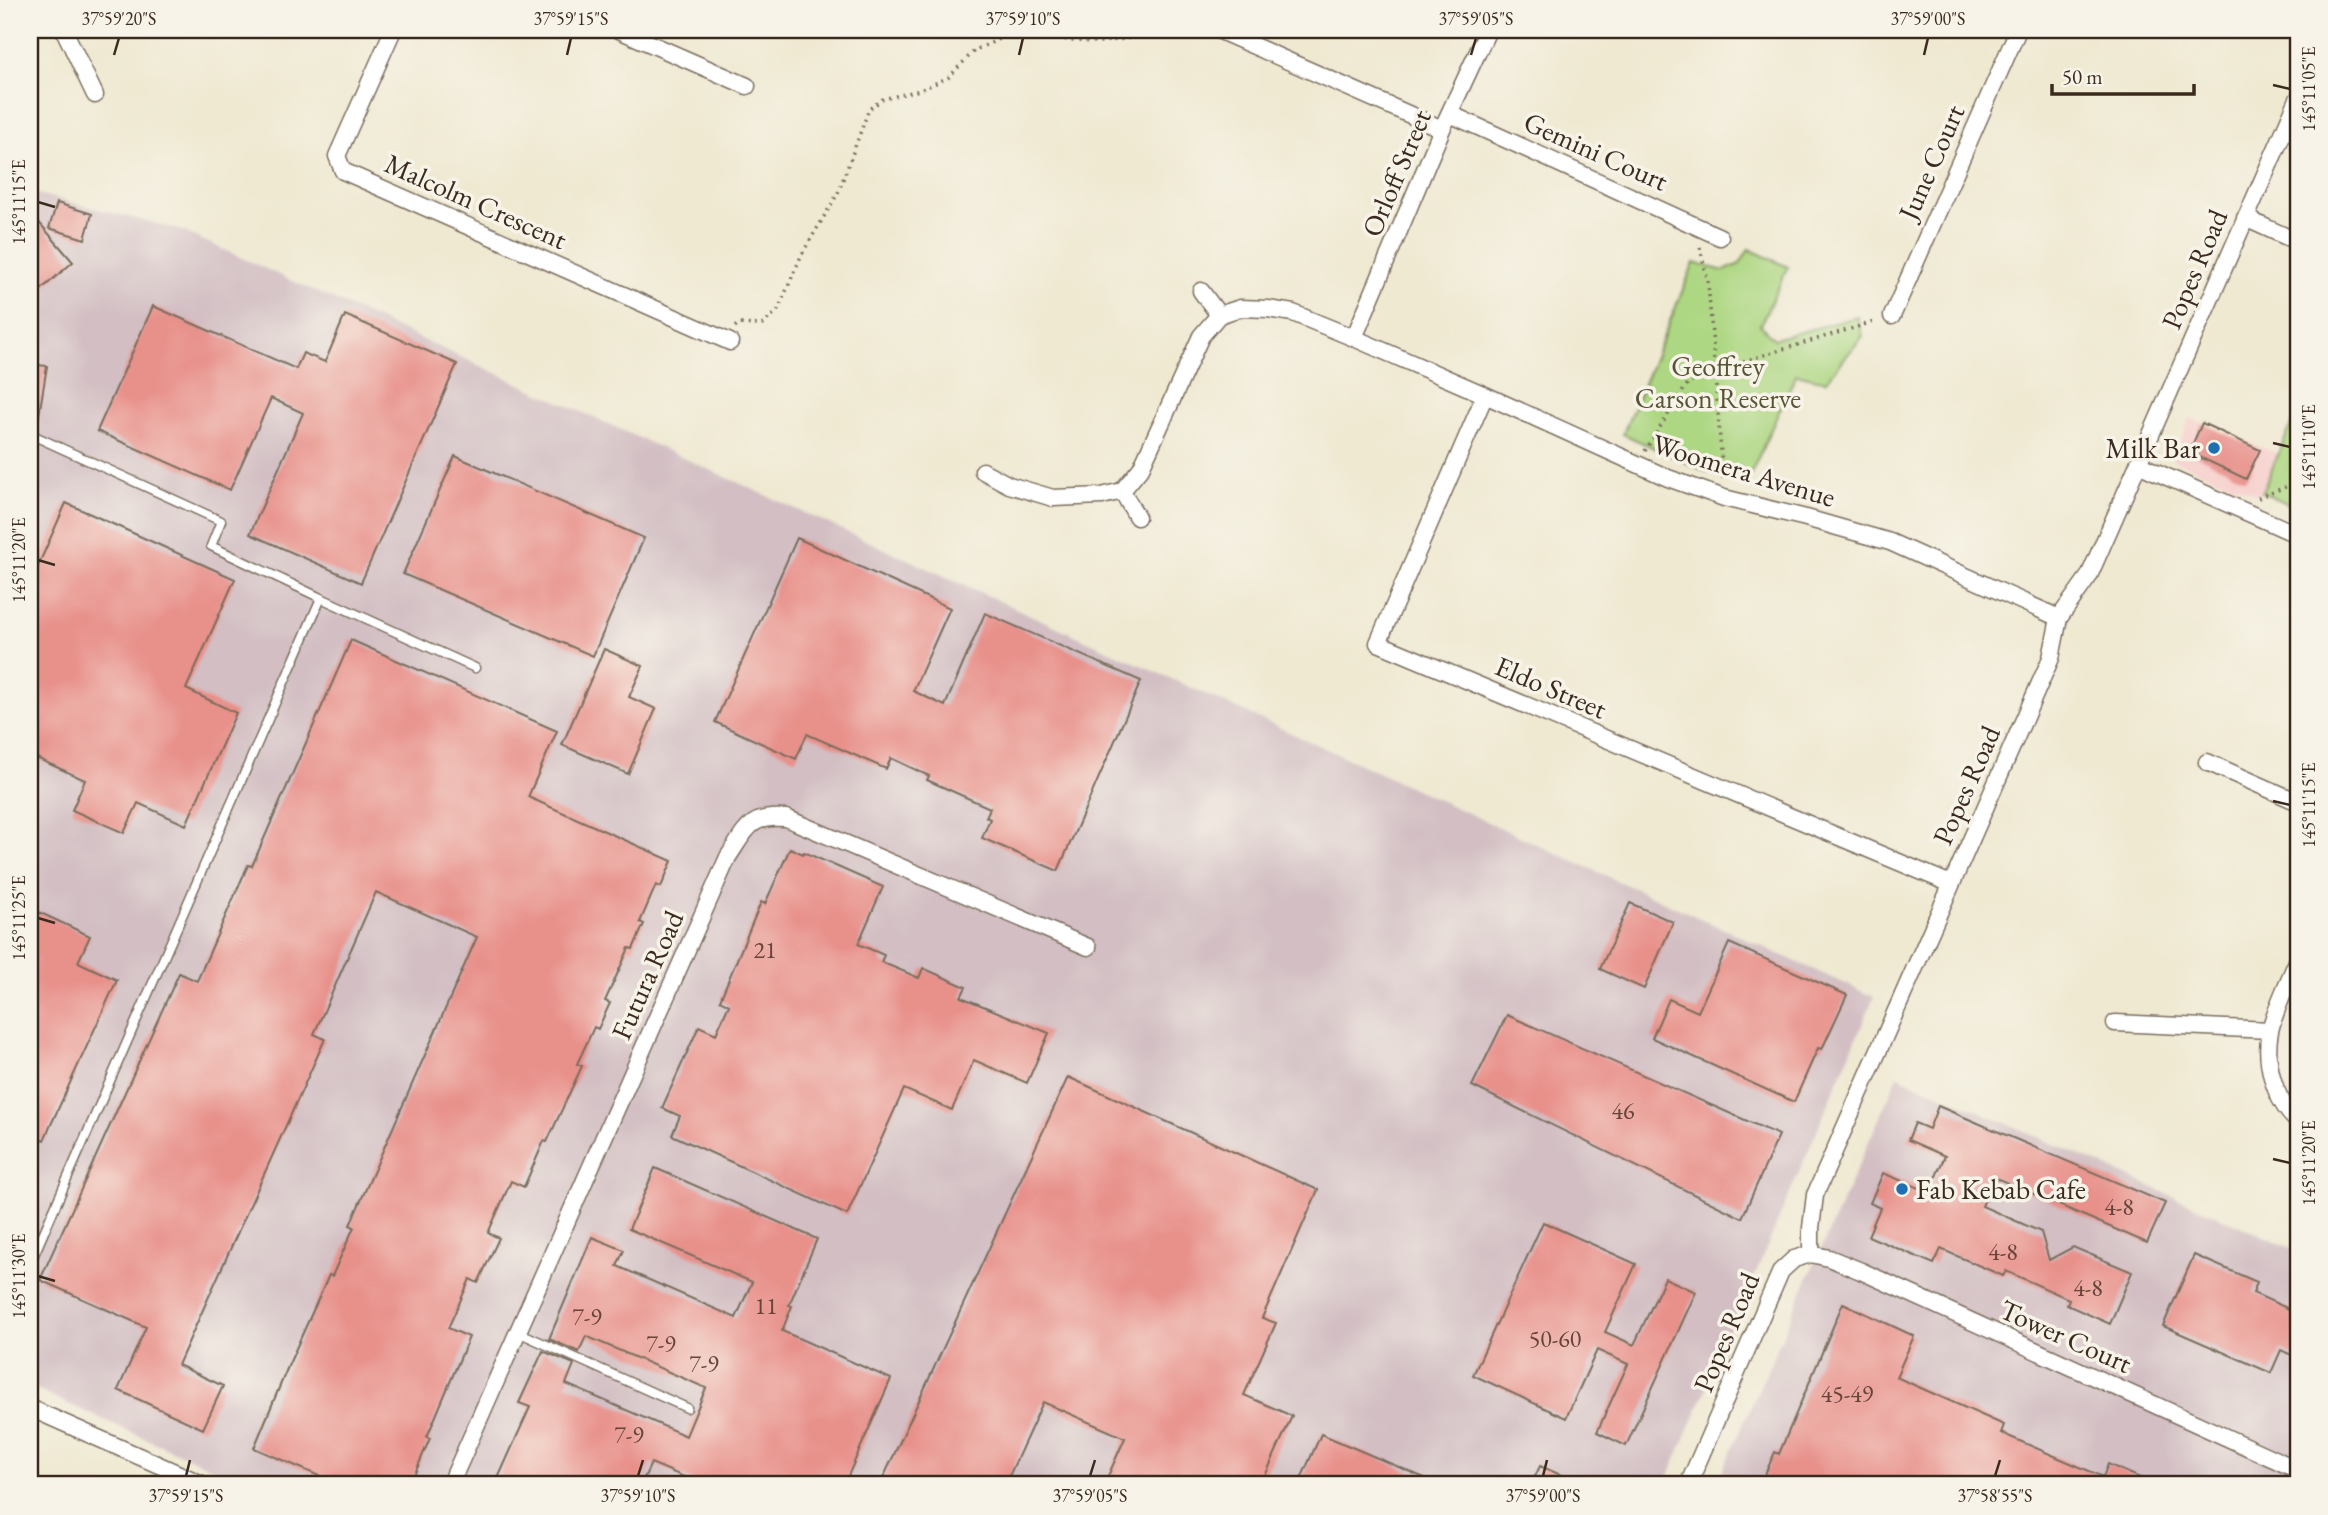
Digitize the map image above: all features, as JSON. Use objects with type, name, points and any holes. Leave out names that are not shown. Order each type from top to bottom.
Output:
[{"type":"street","points":[[64,30],[95,95]]},
{"type":"street","name":"Malcolm Crescent","points":[[393,30],[337,156],[343,171],[726,340]]},
{"type":"street","points":[[619,30],[747,86]]},
{"type":"street","points":[[1219,30],[1442,129]]},
{"type":"street","name":"Orloff Street","points":[[1354,338],[1442,129],[1488,30]]},
{"type":"street","name":"June Court","points":[[1892,316],[2018,30]]},
{"type":"street","name":"Popes Road","points":[[1688,1485],[1781,1271],[1794,1259],[1811,1254],[1815,1195],[2052,658],[2059,618],[2089,576],[2298,99]]},
{"type":"street","name":"Gemini Court","points":[[1450,114],[1720,237]]},
{"type":"street","points":[[2245,218],[2298,242]]},
{"type":"street","points":[[983,471],[1009,485],[1053,498],[1102,496],[1122,491],[1142,468],[1201,336],[1219,315],[1200,291]]},
{"type":"street","name":"Woomera Avenue","points":[[1219,315],[1240,308],[1293,313],[1485,395],[1668,478],[1724,498],[1806,517],[1890,542],[2059,618]]},
{"type":"street","name":"Eldo Street","points":[[1485,395],[1378,643],[1951,884]]},
{"type":"street","points":[[2138,464],[2298,534]]},
{"type":"street","points":[[1122,491],[1137,517]]},
{"type":"street","points":[[2207,762],[2298,802]]},
{"type":"street","name":"Futura Road","points":[[450,1485],[728,857],[747,828],[765,816],[786,818],[1088,947]]},
{"type":"street","points":[[2298,959],[2270,1030],[2269,1053],[2274,1086],[2298,1122]]},
{"type":"street","points":[[2115,1023],[2270,1030]]},
{"type":"street","name":"Tower Court","points":[[1811,1254],[1861,1271],[2298,1470]]},
{"type":"street","points":[[30,1408],[204,1485]]},
{"type":"lane","points":[[30,434],[221,521],[211,546],[475,668]]},
{"type":"lane","points":[[30,1265],[321,598]]},
{"type":"lane","points":[[517,1332],[687,1408]]},
{"type":"path","points":[[726,340],[738,324],[762,325],[778,310],[802,254],[838,194],[869,109],[883,99],[920,90],[949,77],[975,50],[1004,37],[1040,32],[1070,41],[1102,42],[1154,35],[1166,30]]},
{"type":"path","points":[[1695,224],[1708,282],[1724,498]]},
{"type":"path","points":[[1636,465],[1688,383],[1714,370],[1892,316]]},
{"type":"path","points":[[2236,507],[2298,482]]},
{"type":"shaded area","points":[[30,192],[180,230],[1874,997],[1665,1485],[250,1485],[30,1387]]},
{"type":"shaded area","points":[[2190,418],[2278,454],[2259,495],[2173,460]]},
{"type":"shaded area","points":[[1898,1076],[2298,1251],[2298,1485],[1716,1485]]},
{"type":"green space","name":"Geoffrey Carson Reserve","points":[[1749,249],[1788,267],[1760,325],[1774,339],[1857,317],[1863,336],[1826,381],[1796,374],[1748,480],[1705,471],[1623,434],[1694,263],[1724,271],[1740,264]]},
{"type":"green space","points":[[2298,409],[2298,508],[2262,492]]},
{"type":"building","points":[[57,203],[92,214],[85,239],[49,228]]},
{"type":"building","points":[[30,212],[73,262],[30,299]]},
{"type":"building","points":[[153,306],[296,369],[303,353],[325,362],[345,315],[457,364],[361,583],[250,534],[303,413],[271,398],[230,490],[97,431]]},
{"type":"building","points":[[30,364],[47,366],[38,421],[30,420]]},
{"type":"building","points":[[2202,423],[2260,450],[2246,479],[2189,452]]},
{"type":"building","points":[[455,456],[644,538],[593,656],[403,574]]},
{"type":"building","points":[[66,503],[235,579],[186,689],[236,713],[186,825],[138,803],[124,833],[72,810],[85,780],[30,755],[30,584]]},
{"type":"building","points":[[797,538],[950,608],[913,691],[945,706],[985,613],[1141,681],[1058,871],[982,838],[990,819],[986,817],[990,808],[927,780],[929,776],[891,758],[886,769],[807,734],[796,759],[715,722]]},
{"type":"building","points":[[351,640],[557,731],[528,797],[672,861],[661,887],[656,885],[640,922],[644,924],[633,949],[629,948],[605,1001],[610,1003],[598,1029],[594,1027],[577,1064],[582,1066],[547,1142],[544,1141],[524,1187],[511,1181],[488,1233],[499,1238],[478,1283],[470,1279],[448,1328],[469,1337],[410,1485],[340,1485],[254,1448],[329,1275],[332,1276],[354,1227],[350,1225],[477,937],[376,892],[314,1034],[325,1039],[178,1365],[223,1386],[203,1429],[118,1390],[146,1327],[40,1280],[179,973],[197,981],[248,865],[252,866]]},
{"type":"building","points":[[604,649],[643,666],[629,697],[656,709],[628,774],[562,745]]},
{"type":"building","points":[[790,848],[883,887],[858,944],[884,955],[881,962],[919,978],[923,968],[966,987],[961,997],[1049,1033],[1027,1083],[974,1060],[952,1110],[904,1089],[847,1215],[672,1135],[680,1116],[662,1108],[699,1026],[716,1034],[729,1005],[720,1000],[761,902],[765,904]]},
{"type":"building","points":[[1630,903],[1673,922],[1644,989],[1600,969]]},
{"type":"building","points":[[30,908],[90,936],[78,962],[117,980],[44,1140],[30,1134]]},
{"type":"building","points":[[1729,943],[1847,995],[1822,1049],[1818,1048],[1794,1102],[1652,1038],[1669,999],[1698,1012]]},
{"type":"building","points":[[1507,1015],[1779,1135],[1742,1218],[1472,1086]]},
{"type":"building","points":[[1068,1077],[1318,1190],[1262,1318],[1276,1323],[1244,1395],[1292,1416],[1261,1485],[1104,1485],[1125,1438],[1043,1402],[1005,1485],[880,1485]]},
{"type":"building","points":[[1938,1106],[2165,1203],[2147,1243],[1994,1177],[1982,1206],[2041,1232],[2049,1260],[2073,1247],[2132,1272],[2110,1324],[2067,1305],[2069,1299],[2006,1271],[2003,1276],[1941,1249],[1934,1264],[1868,1236],[1880,1208],[1870,1203],[1883,1173],[1929,1192],[1945,1156],[1908,1140],[1915,1123],[1929,1129]]},
{"type":"building","points":[[655,1168],[817,1239],[789,1305],[792,1306],[782,1331],[891,1379],[844,1485],[703,1485],[651,1463],[641,1485],[495,1485],[530,1407],[519,1403],[543,1351],[574,1364],[566,1384],[686,1436],[706,1388],[586,1336],[579,1352],[549,1339],[592,1237],[624,1250],[617,1266],[736,1318],[752,1282],[629,1229]]},
{"type":"building","points":[[1543,1222],[1636,1264],[1605,1332],[1634,1345],[1665,1278],[1696,1292],[1626,1446],[1597,1432],[1628,1364],[1597,1350],[1566,1418],[1473,1375]]},
{"type":"building","points":[[2194,1255],[2257,1282],[2253,1293],[2298,1313],[2298,1358],[2281,1350],[2271,1373],[2163,1326]]},
{"type":"building","points":[[1843,1303],[1914,1336],[1896,1377],[2004,1425],[2001,1433],[2103,1477],[2108,1464],[2156,1485],[1760,1485],[1775,1452],[1779,1454]]},
{"type":"building","points":[[1321,1434],[1441,1485],[1316,1485],[1301,1479]]},
{"type":"building","points":[[1540,1466],[1584,1485],[1531,1485]]},
{"type":"place","name":"Milk Bar","points":[[2214,448]]},
{"type":"place","name":"Fab Kebab Cafe","points":[[1902,1189]]}]
